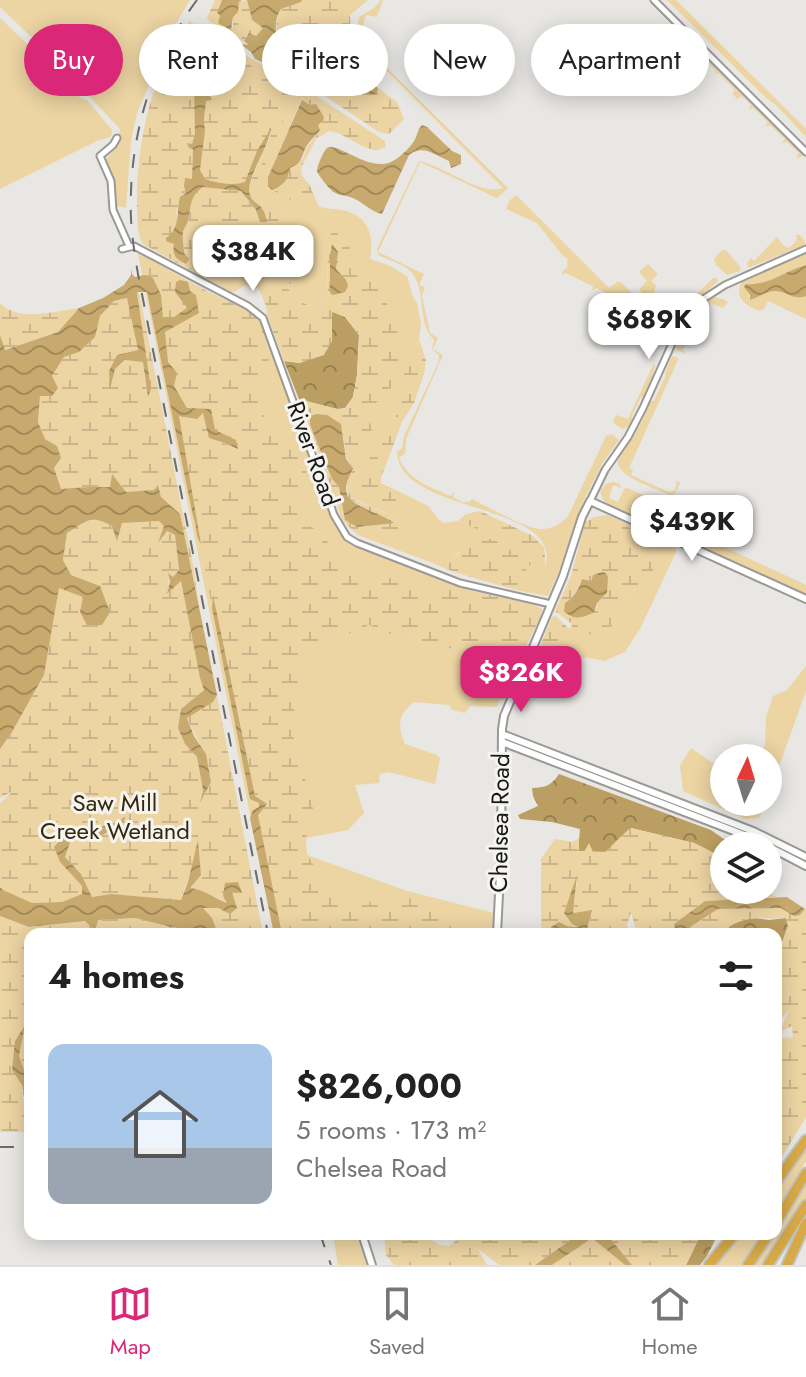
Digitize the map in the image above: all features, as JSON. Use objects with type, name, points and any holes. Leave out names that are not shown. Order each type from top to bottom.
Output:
[{"type":"highway","points":[[782,1174],[806,1140]]},
{"type":"highway","points":[[782,1213],[806,1173]]},
{"type":"highway","points":[[768,1265],[806,1205]]},
{"type":"highway","points":[[787,1265],[806,1223]]},
{"type":"highway","points":[[709,1265],[730,1240]]},
{"type":"highway","points":[[748,1265],[765,1240]]},
{"type":"street","points":[[654,0],[806,152]]},
{"type":"street","points":[[117,138],[100,156],[111,181],[116,218],[129,246],[122,249]]},
{"type":"street","name":"River Road","points":[[129,246],[248,306],[263,318],[334,515],[347,537],[460,583],[551,604]]},
{"type":"street","name":"Chelsea Road","points":[[497,928],[504,716],[572,551],[582,517],[605,470],[643,408],[680,326],[697,303],[725,285],[806,249]]},
{"type":"street","points":[[590,501],[806,599]]},
{"type":"street","points":[[502,738],[752,838],[806,866]]},
{"type":"street","points":[[590,772],[753,831],[806,857]]},
{"type":"street","points":[[364,1240],[372,1265]]},
{"type":"green space","points":[[0,0],[190,0],[175,24],[139,24],[139,96],[144,96],[131,141],[126,208],[117,206],[115,184],[106,159],[116,148],[120,129],[89,96],[123,96],[123,24],[24,24],[24,30],[0,7]]},
{"type":"green space","points":[[215,0],[222,0],[218,7],[220,16],[229,24],[214,24],[207,18]]},
{"type":"green space","points":[[247,0],[252,20],[262,29],[256,36],[247,35],[246,24],[233,24],[233,17],[239,2]]},
{"type":"green space","points":[[368,0],[350,15],[350,24],[276,24],[281,9],[300,2]]},
{"type":"green space","points":[[383,0],[377,17],[366,15],[363,24],[358,23],[359,17]]},
{"type":"green space","points":[[667,0],[676,0],[700,24],[691,24]]},
{"type":"green space","points":[[0,18],[24,41],[24,96],[78,96],[88,101],[112,130],[111,137],[0,189]]},
{"type":"green space","points":[[709,33],[806,129],[806,137],[709,42]]},
{"type":"green space","points":[[246,56],[262,64],[262,77],[246,69]]},
{"type":"green space","points":[[709,62],[803,154],[800,158],[796,157],[799,153],[787,142],[782,143],[785,139],[770,125],[765,126],[768,122],[753,108],[748,109],[751,105],[742,96],[737,99],[732,93],[735,90],[718,73],[714,75],[716,71]]},
{"type":"green space","points":[[246,64],[262,72],[262,96],[294,96],[256,187],[261,196],[282,210],[293,281],[288,285],[291,297],[310,306],[325,304],[328,295],[327,238],[334,231],[347,236],[350,249],[345,261],[355,275],[382,287],[389,310],[400,324],[395,339],[405,361],[396,380],[379,401],[353,409],[369,420],[372,429],[348,489],[352,499],[414,528],[357,530],[342,520],[304,412],[305,401],[345,409],[353,397],[359,335],[345,317],[332,312],[332,341],[324,355],[300,363],[284,361],[259,289],[245,285],[231,292],[143,244],[138,230],[137,184],[152,96],[195,96],[192,180],[186,178],[186,193],[176,212],[178,222],[166,238],[184,253],[183,232],[193,197],[203,186],[241,191],[256,210],[260,222],[263,209],[252,198],[250,188],[271,131],[257,151],[246,182],[225,184],[205,179],[200,170],[206,101],[212,100],[210,96],[246,96]],"holes":[[[341,424],[347,459],[353,468],[348,481],[348,495],[363,507],[367,526],[357,527],[345,520],[339,487],[332,479],[310,425]]]},
{"type":"green space","points":[[388,69],[404,85],[404,88],[388,72]]},
{"type":"green space","points":[[388,95],[397,102],[404,119],[389,134],[379,132],[325,96]]},
{"type":"green space","points":[[293,96],[303,96],[268,177],[323,216],[332,209],[359,217],[369,230],[370,259],[407,276],[421,323],[419,340],[426,360],[420,354],[412,356],[396,404],[396,419],[356,486],[391,506],[402,493],[428,506],[444,523],[458,521],[545,558],[544,546],[531,530],[424,487],[405,472],[399,457],[408,472],[427,486],[451,496],[455,491],[453,497],[464,503],[472,499],[524,525],[543,529],[555,526],[568,516],[606,436],[612,434],[619,440],[602,464],[584,500],[548,596],[516,590],[530,563],[493,539],[458,553],[447,567],[358,535],[350,528],[413,528],[352,498],[348,489],[372,429],[369,420],[353,409],[358,405],[373,404],[404,361],[395,339],[400,324],[389,310],[382,287],[354,275],[344,261],[350,249],[347,237],[327,254],[328,295],[325,304],[310,306],[291,297],[288,285],[293,281],[282,210],[261,196],[256,187]]},
{"type":"green space","points":[[303,96],[316,96],[385,141],[386,147],[371,149],[329,131],[316,139],[301,168],[302,176],[319,207],[332,209],[323,216],[272,190],[281,187],[290,168],[303,159],[307,147],[320,131],[310,105],[302,100]]},
{"type":"green space","points":[[412,96],[415,96],[508,188],[497,198],[420,162],[378,252],[424,274],[419,285],[425,287],[422,296],[430,333],[438,338],[433,349],[443,355],[406,439],[405,454],[399,457],[397,452],[402,448],[404,436],[439,355],[432,349],[434,340],[429,333],[426,325],[417,281],[405,267],[378,255],[377,249],[419,161],[484,188],[503,188]]},
{"type":"green space","points":[[516,195],[609,288],[621,282],[652,313],[667,323],[671,330],[668,337],[659,340],[643,334],[641,315],[623,305],[624,301],[596,288],[592,291],[593,286],[565,273],[561,276],[568,259],[537,223],[506,209]]},
{"type":"green space","points":[[796,235],[800,235],[805,245],[748,267],[751,258],[754,261],[777,237],[789,248],[797,240]]},
{"type":"green space","points":[[726,250],[741,268],[740,271],[727,275],[716,265],[714,259]]},
{"type":"green space","points":[[806,253],[806,265],[769,280],[746,284],[750,300],[776,291],[796,297],[806,296],[806,319],[768,301],[759,311],[742,299],[739,291],[743,280]]},
{"type":"green space","name":"Saw Mill Creek Wetland","points":[[138,254],[247,312],[265,329],[338,530],[349,543],[477,593],[390,624],[399,637],[421,638],[439,649],[480,647],[518,662],[505,699],[499,700],[498,706],[470,706],[465,713],[452,710],[449,705],[414,702],[405,711],[400,726],[405,744],[440,758],[435,784],[389,772],[380,774],[379,783],[355,785],[364,813],[348,830],[306,838],[307,855],[407,891],[494,913],[493,928],[273,928]]},
{"type":"green space","name":"Saw Mill Creek Wetland","points":[[141,256],[258,318],[265,329],[269,359],[261,392],[264,417],[277,441],[307,459],[306,480],[296,519],[324,534],[335,558],[364,576],[400,579],[445,595],[443,585],[533,604],[542,609],[518,662],[480,647],[439,649],[429,654],[420,638],[399,637],[369,625],[331,641],[300,662],[292,731],[314,812],[303,847],[333,899],[358,904],[394,897],[431,900],[453,921],[451,928],[281,928],[258,814],[267,804],[255,797],[212,599],[212,608],[179,416],[203,413],[209,438],[238,448],[236,440],[215,430],[211,409],[187,409],[173,386],[165,332],[199,313],[187,308],[174,317],[163,318],[161,295],[145,275],[142,276]]},
{"type":"green space","points":[[648,264],[658,274],[651,281],[656,285],[653,297],[673,314],[679,312],[713,278],[718,281],[685,313],[670,316],[640,291],[647,281],[639,272]]},
{"type":"green space","points":[[139,292],[200,612],[180,514],[161,497],[158,486],[155,490],[126,492],[112,476],[110,488],[61,490],[54,468],[57,446],[45,439],[38,422],[40,396],[64,357],[79,352],[94,337],[100,316],[114,301],[128,298],[138,350],[117,355],[111,385],[115,369],[126,360],[143,362],[148,395]]},
{"type":"green space","points":[[715,297],[728,302],[723,308],[711,303],[707,310],[703,309],[683,350],[686,354],[677,350],[691,318],[701,306]]},
{"type":"green space","points":[[0,303],[17,313],[27,314],[79,308],[58,332],[4,350],[0,335]]},
{"type":"green space","points":[[332,311],[345,317],[359,335],[353,397],[345,408],[337,409],[306,401],[304,412],[284,361],[300,363],[332,341]]},
{"type":"green space","points":[[420,354],[426,360],[424,374],[381,478],[381,483],[402,493],[391,506],[382,505],[359,496],[356,486],[378,442],[396,419],[396,404],[404,374],[412,356]]},
{"type":"green space","points":[[672,356],[679,358],[673,360],[678,359],[683,361],[678,360],[629,468],[633,470],[631,475],[671,493],[677,481],[680,483],[675,493],[671,495],[632,478],[618,463],[651,401],[654,401]]},
{"type":"green space","points":[[654,363],[652,375],[656,371],[631,418],[630,426],[623,429],[613,421],[616,415],[628,419]]},
{"type":"green space","points":[[613,482],[620,484],[621,488],[613,485],[609,498],[618,502],[627,488],[655,500],[669,508],[666,520],[806,585],[806,595],[610,505],[603,500],[600,491]]},
{"type":"green space","points":[[480,511],[533,536],[544,547],[545,558],[458,521],[466,514]]},
{"type":"green space","points":[[608,515],[670,543],[675,546],[676,552],[641,627],[625,652],[604,661],[586,657],[563,668],[550,691],[532,685],[538,674],[535,660],[541,644],[565,647],[614,625],[620,597],[636,589],[639,534]]},
{"type":"green space","points":[[608,515],[639,534],[640,552],[650,558],[654,569],[639,586],[620,597],[614,625],[565,647],[541,644],[552,617],[556,616],[568,628],[572,627],[555,611],[571,576],[585,522]],"holes":[[[602,572],[605,596],[597,603],[597,608],[565,603],[582,579],[591,581],[593,575]]]},
{"type":"green space","name":"Saw Mill Creek Wetland","points":[[99,519],[112,526],[117,539],[122,523],[159,521],[164,526],[161,539],[167,531],[175,535],[179,570],[173,577],[169,574],[168,593],[181,581],[204,690],[181,709],[185,744],[197,757],[203,790],[201,801],[207,789],[209,769],[187,717],[213,702],[217,695],[262,928],[216,928],[202,907],[218,908],[230,914],[232,891],[241,892],[225,883],[229,903],[189,888],[201,875],[198,843],[181,900],[111,894],[92,897],[81,874],[65,857],[72,837],[85,833],[98,838],[110,831],[112,826],[65,835],[60,862],[82,886],[83,894],[62,902],[31,903],[0,887],[0,803],[13,791],[0,798],[0,749],[44,675],[59,587],[83,597],[100,586],[71,575],[63,560],[67,533],[86,521]]},
{"type":"green space","points":[[493,539],[531,563],[516,590],[430,562],[447,566],[467,545]]},
{"type":"green space","points":[[806,666],[806,691],[782,758],[782,744],[765,744],[766,717],[773,696],[787,690]]},
{"type":"green space","points":[[691,748],[710,761],[710,803],[683,791],[680,766]]},
{"type":"green space","points":[[559,774],[711,830],[714,832],[710,832],[710,851],[694,843],[631,828],[606,852],[578,851],[580,829],[520,819],[518,815],[538,806],[532,788],[554,781]]},
{"type":"green space","points":[[738,816],[760,816],[759,818]]},
{"type":"green space","points":[[630,828],[694,843],[710,851],[710,901],[705,901],[674,924],[675,928],[635,928],[631,912],[628,928],[587,928],[592,910],[573,913],[577,880],[564,913],[582,927],[541,928],[541,859],[555,839],[573,842],[579,838],[579,851],[584,852],[589,843],[593,852],[605,852]]},
{"type":"green space","points":[[781,908],[800,915],[806,908],[806,1117],[782,1157],[782,1038],[793,1037],[792,1026],[782,1031],[789,1010],[782,1018],[782,942],[788,926],[786,918],[743,920],[728,928],[690,928],[718,909]]},
{"type":"green space","points":[[0,916],[29,927],[85,921],[94,928],[24,928],[24,1028],[15,1042],[24,1104],[24,1132],[0,1132]]},
{"type":"green space","points":[[135,918],[178,928],[96,928],[97,920]]},
{"type":"green space","points":[[786,918],[788,926],[782,942],[782,928],[728,928],[741,921]]},
{"type":"green space","points":[[24,1028],[24,1070],[19,1056]]},
{"type":"green space","points":[[806,1143],[806,1161],[782,1201],[782,1177]]},
{"type":"green space","points":[[806,1182],[806,1198],[782,1235],[782,1221]]},
{"type":"green space","points":[[334,1240],[361,1240],[370,1265],[338,1265]]},
{"type":"green space","points":[[385,1240],[431,1240],[449,1246],[457,1240],[570,1240],[535,1265],[499,1265],[478,1249],[487,1265],[394,1265],[386,1255]]},
{"type":"green space","points":[[588,1240],[596,1240],[625,1265],[552,1265]]},
{"type":"green space","points":[[610,1240],[698,1240],[686,1265],[632,1265]]},
{"type":"green space","points":[[698,1240],[715,1240],[700,1265],[686,1265]]},
{"type":"green space","points":[[733,1240],[758,1240],[741,1265],[713,1265]]},
{"type":"green space","points":[[770,1240],[778,1240],[762,1265],[754,1265]]},
{"type":"water","points":[[222,0],[242,0],[232,24],[218,23],[220,16],[217,12]]},
{"type":"water","points":[[247,0],[302,0],[281,9],[276,24],[262,24],[262,27],[252,20]]},
{"type":"water","points":[[262,29],[262,62],[246,48],[249,33],[256,36]]},
{"type":"water","points":[[194,96],[210,96],[212,100],[206,101],[200,170],[205,179],[235,184],[245,182],[257,151],[271,128],[249,188],[251,197],[262,208],[267,222],[260,222],[256,210],[241,191],[203,187],[193,198],[183,232],[184,253],[189,259],[186,264],[176,257],[174,244],[166,238],[176,225],[180,197],[186,193],[185,178],[192,179],[193,149],[187,143],[192,144],[195,133]]},
{"type":"water","points":[[302,100],[310,105],[316,104],[324,117],[318,125],[320,130],[307,145],[299,162],[290,168],[284,182],[272,190],[268,186],[268,177]]},
{"type":"water","points":[[422,125],[461,155],[461,164],[451,168],[449,161],[424,150],[409,155],[382,214],[352,198],[334,193],[317,171],[327,148],[332,147],[373,163],[391,162],[410,147]]},
{"type":"water","points":[[332,244],[338,252],[336,269],[348,286],[345,292],[333,295],[330,293]]},
{"type":"water","points":[[806,265],[806,296],[797,297],[775,291],[750,300],[744,287],[746,284],[769,280]]},
{"type":"water","points":[[131,268],[135,277],[145,275],[153,278],[161,295],[163,317],[174,317],[187,308],[175,292],[176,282],[188,282],[190,291],[196,295],[199,313],[165,332],[168,362],[177,373],[174,386],[187,408],[211,409],[215,430],[236,440],[238,449],[209,438],[203,413],[197,419],[179,416],[201,544],[147,292],[137,293],[151,389],[148,397],[143,362],[125,360],[115,369],[110,389],[109,371],[117,355],[138,350],[127,298],[114,301],[100,316],[95,337],[79,352],[64,357],[52,376],[58,388],[52,396],[40,396],[38,422],[45,439],[57,446],[61,458],[54,468],[61,489],[110,487],[112,474],[126,492],[154,490],[158,485],[161,497],[180,514],[217,695],[213,702],[187,718],[206,754],[211,782],[200,803],[203,790],[197,757],[185,744],[178,728],[181,709],[204,690],[181,581],[167,594],[168,573],[173,577],[179,570],[175,535],[167,531],[158,543],[164,526],[159,521],[122,523],[117,541],[112,526],[98,520],[84,522],[67,533],[63,560],[71,575],[100,586],[110,612],[102,625],[87,625],[80,612],[83,597],[59,588],[44,675],[0,749],[0,335],[5,350],[58,332],[79,308],[124,285],[131,275]]},
{"type":"water","points":[[316,414],[327,415],[341,424],[346,459],[353,468],[346,486],[351,500],[394,523],[357,527],[345,520],[339,487],[332,479],[310,425],[310,418]]},
{"type":"water","points":[[602,572],[608,577],[607,593],[597,603],[594,612],[579,618],[564,611],[565,603],[576,592],[582,579],[591,581],[593,575]]},
{"type":"water","points":[[213,595],[255,796],[267,804],[258,815],[281,928],[273,928],[250,818],[259,803],[250,799],[212,608]]},
{"type":"water","points":[[126,816],[120,829],[97,838],[85,833],[72,837],[65,857],[81,874],[92,897],[111,894],[181,900],[198,840],[201,875],[190,888],[227,903],[223,896],[225,883],[238,882],[242,893],[232,892],[237,908],[230,914],[218,908],[203,908],[216,928],[178,928],[135,918],[98,920],[96,928],[85,921],[29,927],[0,916],[0,887],[32,903],[62,902],[82,894],[82,886],[60,862],[54,847],[65,835],[83,825],[106,826]]},
{"type":"water","points":[[577,875],[573,913],[592,910],[587,928],[551,928],[559,922],[578,927],[564,913]]},
{"type":"water","points":[[782,897],[787,897],[805,909],[794,916],[781,908],[718,909],[690,928],[675,928],[674,924],[705,901],[710,901],[710,904],[782,904]]},
{"type":"water","points":[[24,1027],[19,1056],[24,1070],[24,1098],[22,1085],[12,1070],[15,1041]]},
{"type":"water","points":[[570,1240],[589,1240],[552,1265],[535,1265]]},
{"type":"water","points":[[594,1240],[611,1240],[632,1265],[625,1265]]},
{"type":"railway","points":[[197,0],[166,50],[145,104],[133,161],[131,226],[267,928]]},
{"type":"railway","points":[[0,1147],[24,1147]]},
{"type":"railway","points":[[322,1240],[331,1265]]}]
